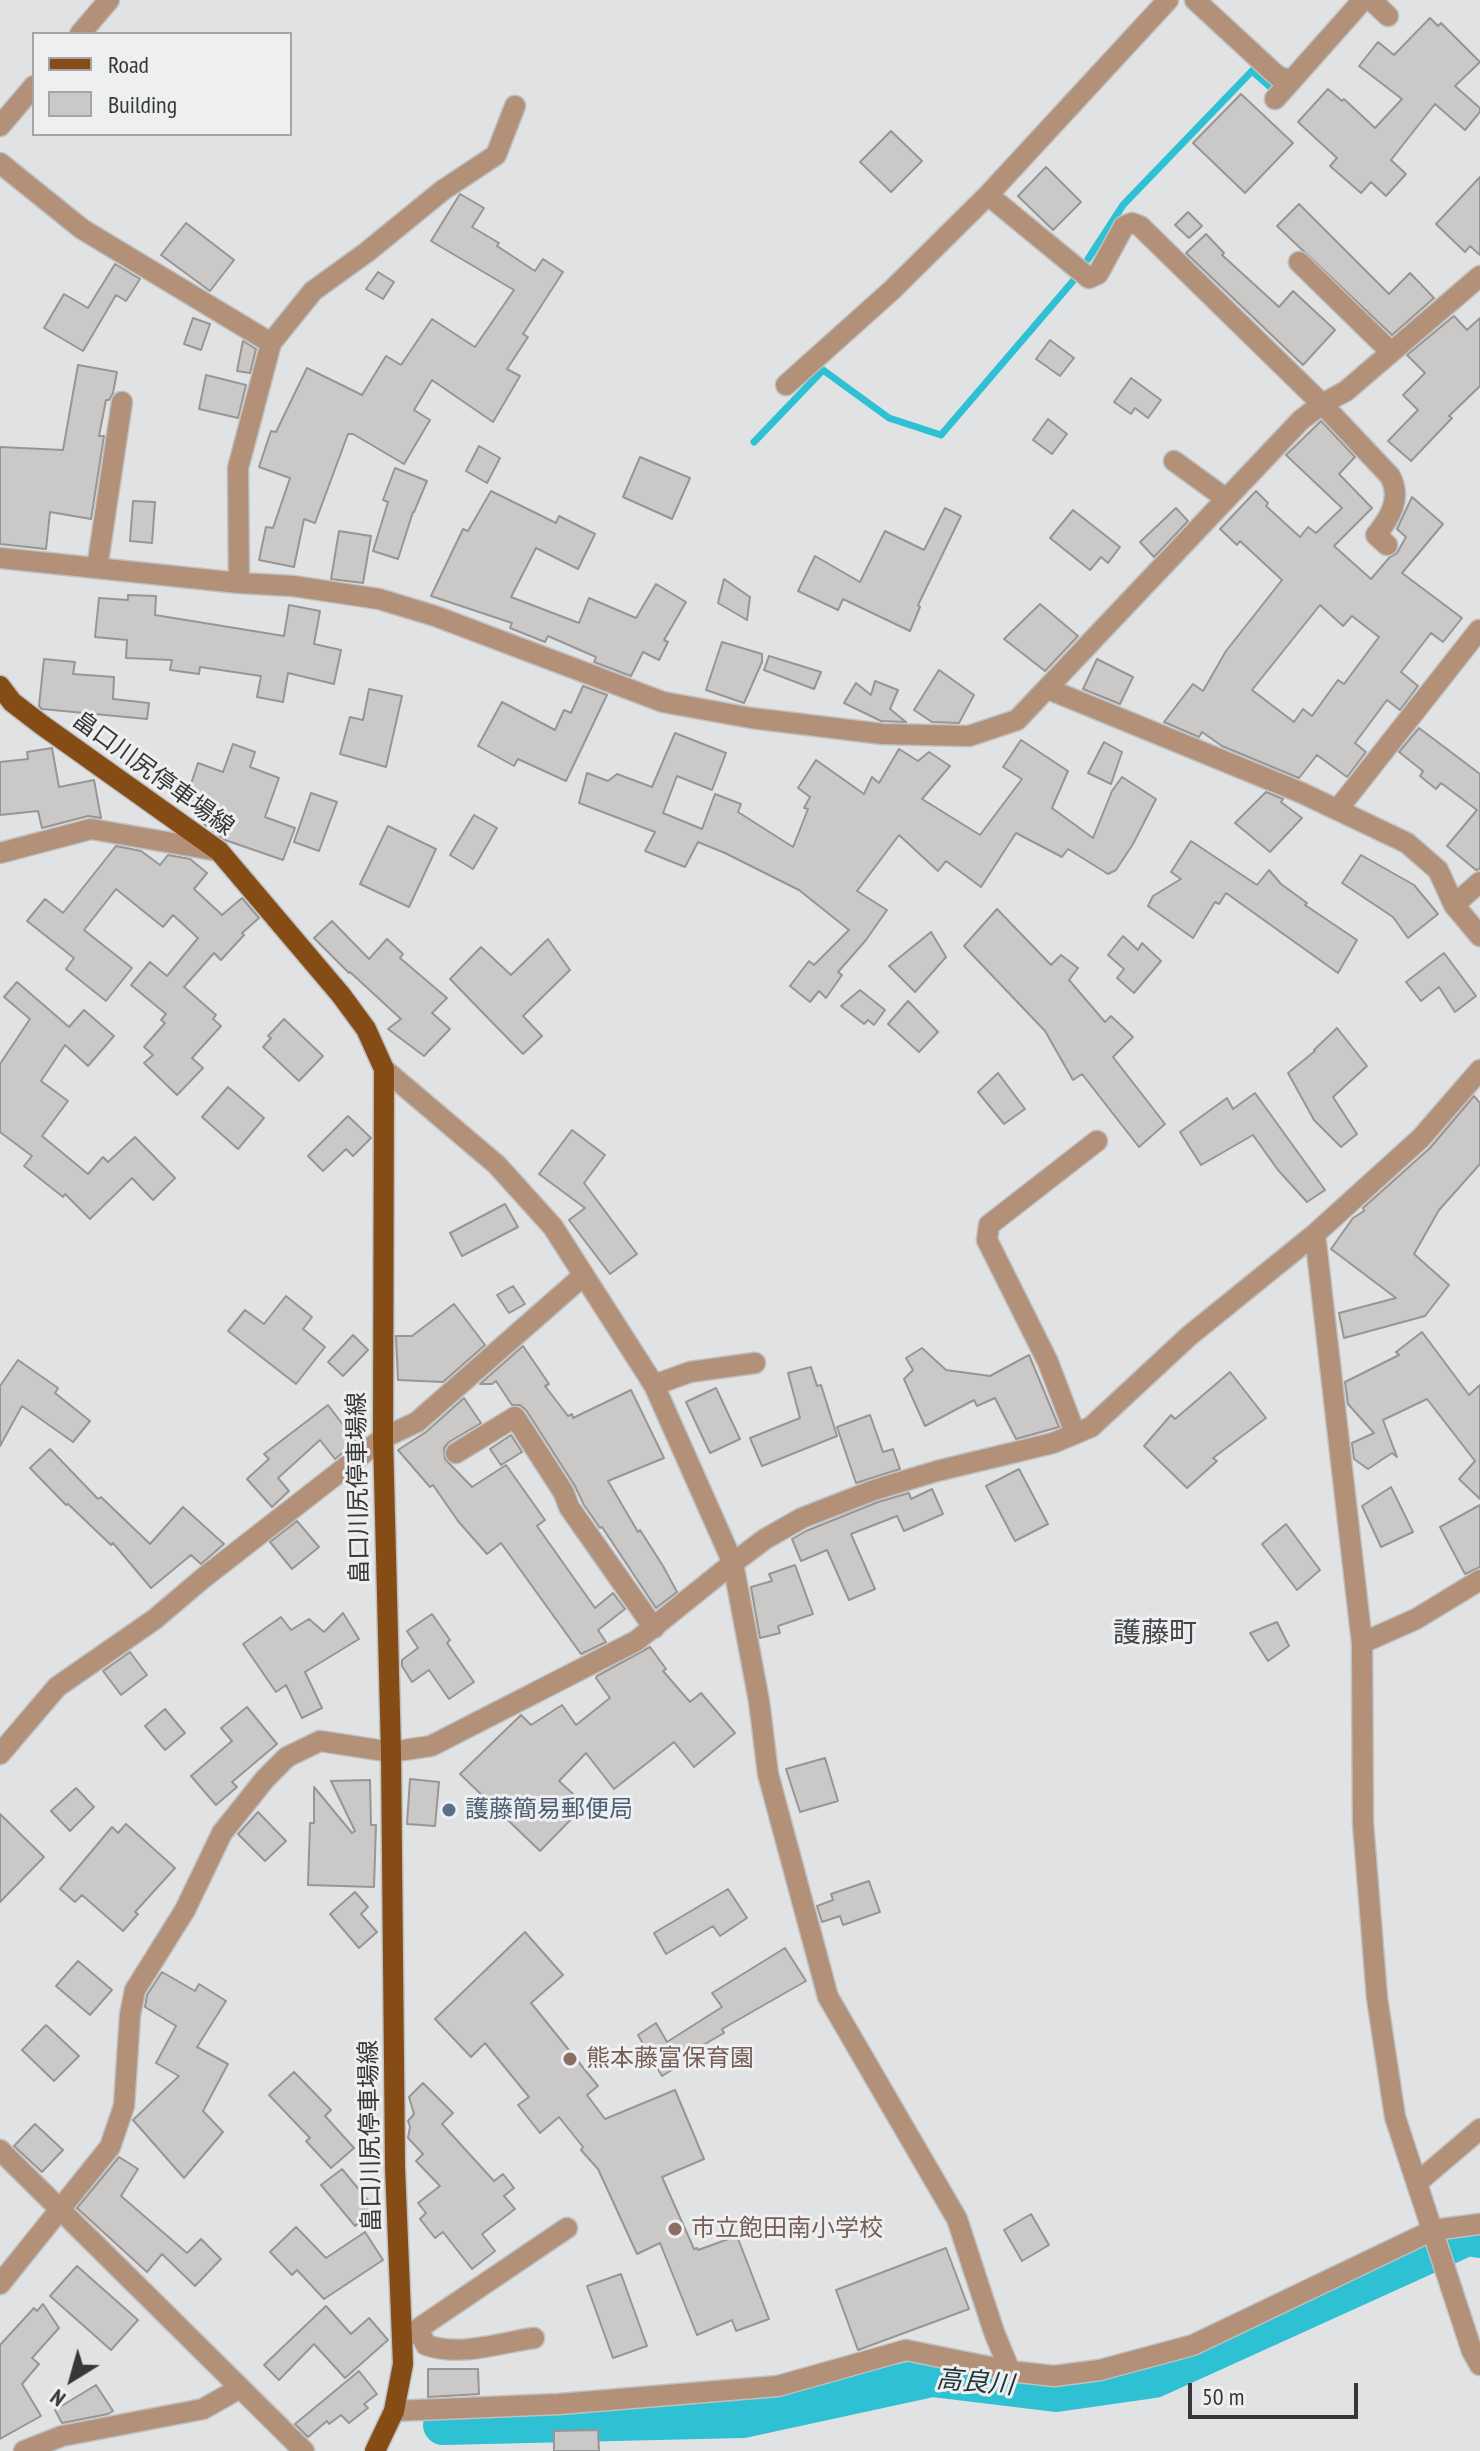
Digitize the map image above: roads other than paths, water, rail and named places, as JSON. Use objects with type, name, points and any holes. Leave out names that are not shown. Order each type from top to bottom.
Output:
[{"type":"main road","name":"畠口川尻停車場線","points":[[0,686],[12,702],[42,725],[219,851],[341,995],[366,1029],[384,1069],[383,1438],[391,1752],[395,2167],[410,2334],[394,2411],[375,2451]]},
{"type":"street","points":[[82,32],[109,0]]},
{"type":"street","points":[[786,385],[892,290],[988,195],[1168,0]]},
{"type":"street","points":[[1195,0],[1279,77],[1292,80]]},
{"type":"street","points":[[1275,99],[1363,0]]},
{"type":"street","points":[[1371,0],[1388,16]]},
{"type":"street","points":[[0,126],[32,88]]},
{"type":"street","points":[[239,583],[238,468],[271,343],[313,291],[443,190],[496,155],[515,106]]},
{"type":"street","points":[[0,163],[82,229],[271,343]]},
{"type":"street","points":[[988,195],[1089,278],[1098,274],[1124,226],[1132,223],[1140,226],[1322,404],[1393,482],[1393,508],[1376,535],[1387,545]]},
{"type":"street","points":[[1299,262],[1391,352]]},
{"type":"street","points":[[0,558],[293,586],[379,599],[435,616],[663,702],[751,718],[883,734],[969,736],[1017,720],[1301,420],[1346,391],[1476,287]]},
{"type":"street","points":[[97,568],[122,402]]},
{"type":"street","points":[[1174,461],[1225,498]]},
{"type":"street","points":[[1338,809],[1479,630]]},
{"type":"street","points":[[1048,689],[1338,809],[1407,843],[1438,870],[1454,905],[1480,936]]},
{"type":"street","points":[[0,853],[91,829],[219,851]]},
{"type":"street","points":[[1454,905],[1480,882]]},
{"type":"street","points":[[384,1069],[497,1165],[553,1227],[654,1385],[733,1563],[759,1701],[768,1774],[828,1997],[957,2219],[1010,2371]]},
{"type":"street","points":[[0,2284],[110,2147],[124,2106],[130,2015],[135,1990],[185,1910],[222,1833],[265,1779],[287,1757],[320,1741],[391,1752],[431,1746],[636,1641],[765,1539],[802,1518],[874,1490],[1053,1443],[1091,1427],[1189,1336],[1315,1234],[1421,1138],[1480,1070]]},
{"type":"street","points":[[1075,1433],[1048,1362],[987,1240],[986,1231],[989,1225],[1097,1141]]},
{"type":"street","points":[[1315,1234],[1362,1643],[1363,1823],[1377,1998],[1395,2117],[1472,2351],[1480,2365]]},
{"type":"street","points":[[0,1754],[57,1687],[155,1619],[383,1438],[417,1422],[583,1276]]},
{"type":"street","points":[[654,1385],[690,1372],[755,1363]]},
{"type":"street","points":[[456,1453],[515,1417],[564,1493],[569,1507],[654,1628]]},
{"type":"street","points":[[1362,1643],[1416,1619],[1480,1580]]},
{"type":"street","points":[[1418,2182],[1480,2129]]},
{"type":"street","points":[[0,2150],[304,2451]]},
{"type":"street","points":[[394,2411],[559,2404],[778,2386],[906,2350],[1010,2371],[1054,2376],[1100,2370],[1193,2345],[1433,2230],[1480,2224]]},
{"type":"street","points":[[534,2338],[439,2350],[410,2334],[567,2228]]},
{"type":"street","points":[[24,2451],[62,2436],[203,2409],[240,2388]]},
{"type":"waterway","points":[[1088,259],[1123,205],[1252,71],[1275,91]]},
{"type":"waterway","points":[[754,442],[823,370],[889,418],[941,435],[1073,281]]},
{"type":"waterway","name":"高良川","points":[[443,2425],[743,2418],[932,2377],[1056,2392],[1154,2378],[1467,2236],[1480,2238]]},
{"type":"place","name":"護藤簡易郵便局","points":[[449,1810]]},
{"type":"place","name":"熊本藤富保育園","points":[[570,2059]]},
{"type":"place","name":"市立飽田南小学校","points":[[675,2229]]},
{"type":"district","name":"護藤町","points":[[1155,1634]]}]
